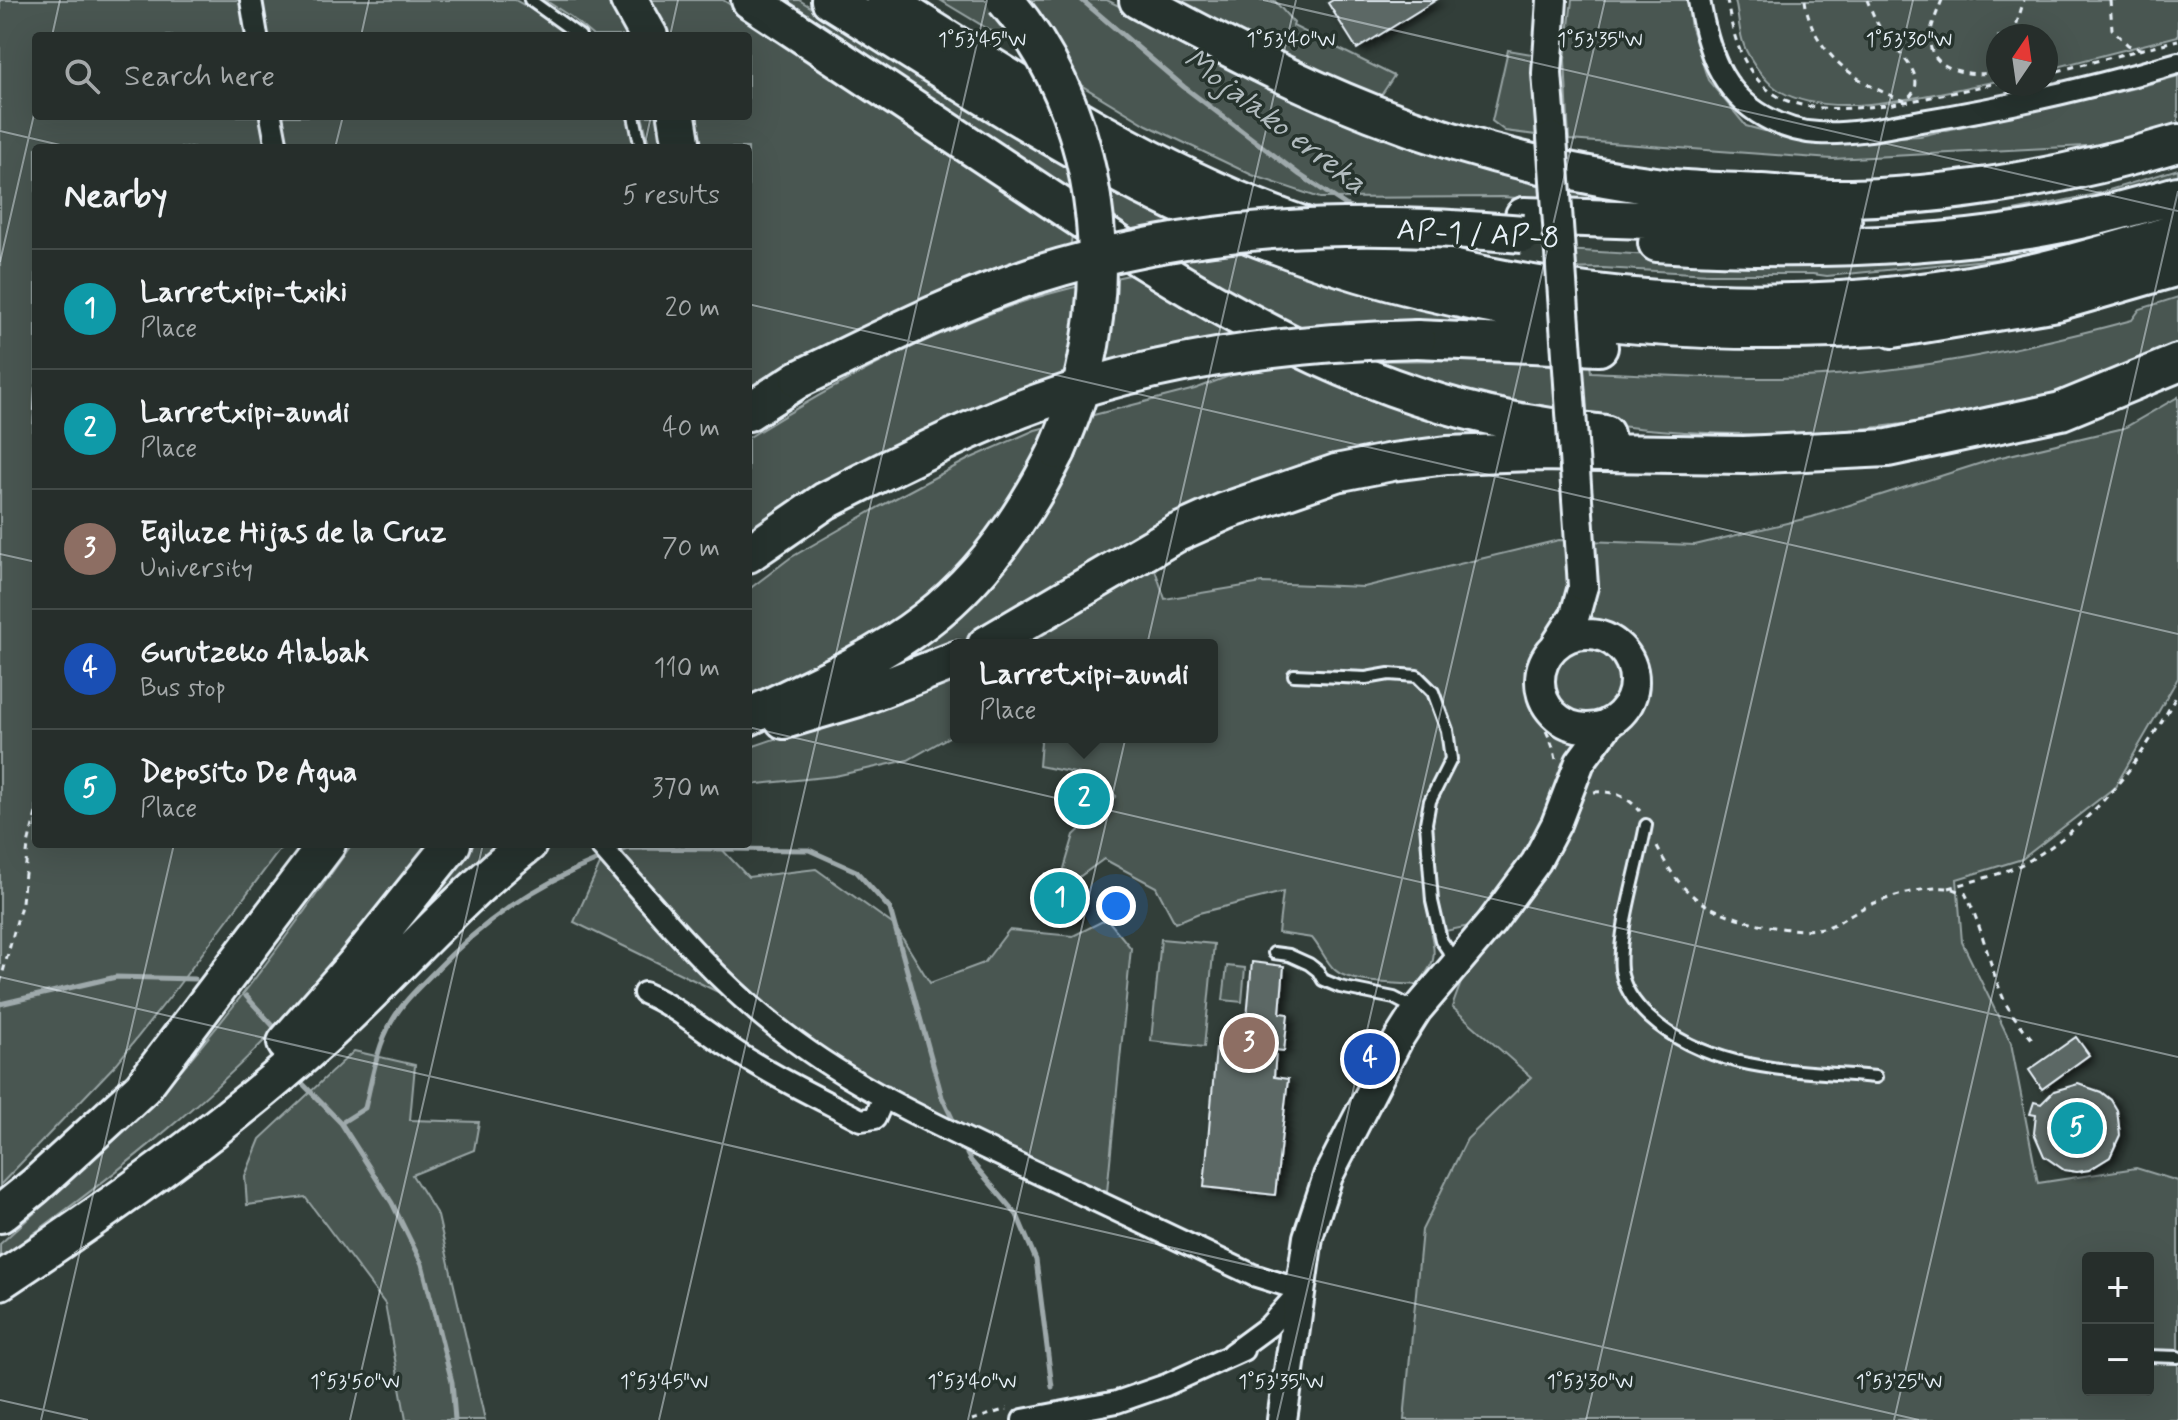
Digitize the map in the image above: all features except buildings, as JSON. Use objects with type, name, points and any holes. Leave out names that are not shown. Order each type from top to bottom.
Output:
[{"type":"highway","points":[[629,0],[647,32]]},
{"type":"highway","points":[[750,0],[1204,299],[1317,356],[1438,401],[1506,420],[1744,455]]},
{"type":"highway","points":[[830,0],[995,103],[1143,186],[1271,243],[1346,269],[1422,291],[1498,307],[1615,324],[1771,332],[1916,324]]},
{"type":"highway","points":[[885,0],[1097,129],[1223,193],[1287,220],[1356,242],[1558,289],[1689,301],[1758,303],[1908,293],[2037,272],[2178,232]]},
{"type":"highway","points":[[752,715],[823,682],[891,644],[959,592],[1018,522],[1050,465],[1068,423],[1085,371],[1093,327],[1098,274],[1095,206],[1069,109],[1022,19],[1005,0]]},
{"type":"highway","points":[[1138,0],[1240,54],[1374,114],[1501,155],[1636,184],[1849,198],[1941,192],[2021,181],[2128,158],[2178,143]]},
{"type":"highway","points":[[678,120],[681,144]]},
{"type":"highway","points":[[752,409],[799,379],[929,315],[1031,277],[1099,256],[1162,244],[1226,233],[1367,219],[1524,225],[1853,221],[2024,199],[2131,175],[2178,160]]},
{"type":"highway","name":"AP-1 / AP-8","points":[[1524,225],[1762,248],[1894,246],[2031,230],[2178,195]]},
{"type":"highway","points":[[752,551],[825,501],[890,468],[1019,410],[1146,371],[1215,358],[1368,340],[1417,339],[1598,347],[1719,348],[1819,344],[1916,324],[2057,302],[2178,267]]},
{"type":"highway","points":[[996,639],[1177,533],[1226,511],[1336,473],[1447,455],[1533,452],[1744,455],[1888,448],[2061,411],[2178,363]]},
{"type":"highway","points":[[752,731],[858,698],[950,662]]},
{"type":"highway","points":[[0,1214],[142,1088],[324,848]]},
{"type":"highway","points":[[183,1152],[320,1006],[449,848]]},
{"type":"highway","points":[[0,1281],[83,1226],[277,1079],[327,1035],[456,906],[523,848]]},
{"type":"street","points":[[251,0],[256,32]]},
{"type":"street","points":[[1699,0],[1709,51],[1716,67],[1736,95],[1764,117],[1798,130],[1816,133],[1879,128],[1988,110],[2178,63]]},
{"type":"street","points":[[1551,1],[1547,73],[1583,586],[1594,616],[1608,639]]},
{"type":"street","points":[[272,120],[276,144]]},
{"type":"street","points":[[1570,786],[1569,745],[1557,717],[1543,700],[1539,686],[1545,658],[1575,615],[1583,586]]},
{"type":"street","points":[[1282,1420],[1308,1237],[1328,1176],[1398,1040],[1417,1010],[1524,880],[1556,824],[1588,747],[1629,702],[1633,673],[1629,659],[1608,639],[1594,634],[1580,634],[1554,647]]},
{"type":"street","points":[[1557,717],[1573,727],[1609,723]]},
{"type":"street","points":[[603,848],[745,1002],[833,1067],[943,1128],[1253,1275],[1299,1303]]},
{"type":"street","points":[[644,993],[671,1005],[750,1060],[861,1120],[875,1118],[884,1097]]},
{"type":"street","points":[[1023,1420],[1117,1402],[1166,1385],[1231,1354],[1299,1303]]},
{"type":"lane","points":[[530,0],[574,32]]},
{"type":"lane","points":[[635,120],[640,144]]},
{"type":"lane","points":[[1294,675],[1366,678],[1389,674],[1417,676],[1433,692],[1447,730],[1451,759],[1430,801],[1426,823],[1432,901],[1441,940],[1456,963]]},
{"type":"lane","points":[[1646,825],[1622,938],[1621,972],[1635,1004],[1667,1034],[1704,1052],[1755,1067],[1876,1077]]},
{"type":"lane","points":[[1274,953],[1300,960],[1318,971],[1323,980],[1394,998],[1417,1010]]},
{"type":"lane","points":[[2154,1356],[2178,1357]]},
{"type":"path","points":[[1727,0],[1742,56],[1750,71],[1771,92],[1786,100],[1817,109],[1859,108],[1986,85]]},
{"type":"path","points":[[1805,0],[1807,18],[1813,32],[1835,60],[1871,87],[1905,101]]},
{"type":"path","points":[[1867,0],[1886,38],[1914,73],[1913,95],[1905,101]]},
{"type":"path","points":[[1942,0],[1931,32],[1930,45],[1935,56],[1962,72],[1986,74]]},
{"type":"path","points":[[2017,24],[2024,0]]},
{"type":"path","points":[[2110,0],[2112,29],[2128,45],[2144,51]]},
{"type":"path","points":[[2058,71],[2144,51],[2178,38]]},
{"type":"path","points":[[1570,786],[1622,795],[1638,809],[1666,863],[1691,895],[1706,906],[1775,926],[1826,928],[1878,903],[1988,877],[2028,861],[2065,836],[2098,808],[2159,728],[2178,693]]},
{"type":"path","points":[[0,983],[22,902],[32,829]]},
{"type":"path","points":[[1948,888],[1965,893],[1978,917],[2006,1005],[2035,1043]]},
{"type":"path","points":[[0,966],[6,965]]},
{"type":"shaded area","points":[[0,0],[515,0],[566,32],[32,32],[32,120],[630,120],[638,144],[32,144],[32,848],[281,848],[117,1063],[0,1185]]},
{"type":"shaded area","points":[[545,0],[607,0],[629,32],[588,32]]},
{"type":"shaded area","points":[[645,0],[723,0],[1073,230],[1070,248],[977,277],[908,305],[752,387],[752,144],[695,144],[692,120],[752,120],[752,32],[662,32]]},
{"type":"shaded area","points":[[764,0],[799,0],[1090,179],[1532,330],[1291,336]]},
{"type":"shaded area","points":[[940,0],[1107,0],[1265,80],[1668,198],[1626,206],[1503,197],[1320,198],[1252,175],[1147,125]]},
{"type":"shaded area","points":[[1161,0],[1274,0],[1294,23],[1293,26],[1394,76],[1378,100]]},
{"type":"shaded area","points":[[1572,0],[1687,0],[1691,28],[1708,80],[1746,126],[1806,142],[1920,136],[2178,76],[2178,127],[2125,144],[1832,159],[1569,140],[1565,60]]},
{"type":"shaded area","points":[[1735,0],[2178,0],[2178,36],[2058,67],[2058,24],[1986,24],[1986,83],[1857,105],[1802,100],[1775,88],[1754,65],[1741,35]]},
{"type":"shaded area","points":[[1508,50],[1532,54],[1536,135],[1505,131],[1492,121]]},
{"type":"shaded area","points":[[643,120],[663,120],[667,144],[649,144]]},
{"type":"shaded area","points":[[2178,169],[2178,176],[2118,193],[1989,216],[2096,194]]},
{"type":"shaded area","points":[[2167,216],[2086,241],[2006,258],[1827,276],[1564,269],[1565,250],[1684,257]]},
{"type":"shaded area","points":[[1129,275],[1238,339],[987,404],[917,435],[830,481],[752,530],[752,436],[841,383],[905,350],[1005,308],[1082,285]]},
{"type":"shaded area","points":[[2178,297],[2178,344],[2087,381],[2050,394],[1979,411],[1822,432],[1717,433],[1551,417],[1475,400],[1354,361],[1491,360],[1590,364],[1591,372],[1755,378],[1824,376],[1913,367],[2045,342],[2132,320],[2140,309]]},
{"type":"shaded area","points":[[1295,365],[1384,404],[1515,440],[1370,452],[972,639],[950,639],[950,649],[840,692],[990,572],[965,558],[943,582],[893,622],[836,656],[752,695],[752,587],[790,558],[969,459],[1035,430],[1195,389],[1232,375]]},
{"type":"shaded area","points":[[2178,397],[2178,678],[2115,787],[2022,859],[1957,879],[1962,942],[2011,1043],[2038,1183],[2136,1168],[2178,1181],[2178,1420],[1404,1420],[1422,1230],[1467,1139],[1531,1077],[1452,1007],[1483,923],[1431,934],[1433,961],[1418,985],[1375,982],[1342,975],[1329,963],[1312,938],[1278,933],[1283,892],[1199,913],[1175,923],[1156,887],[1104,859],[1075,880],[1063,872],[1074,835],[1116,796],[1095,777],[1039,766],[1041,743],[1218,743],[1218,639],[1020,639],[1153,564],[1165,599],[1262,583],[1364,587],[1559,540],[1695,545],[1812,517],[1997,458],[2124,428]]},
{"type":"shaded area","points":[[950,674],[950,736],[908,760],[835,776],[752,785],[752,747],[907,694]]},
{"type":"shaded area","points":[[349,848],[431,848],[344,953],[255,1050],[186,1114],[113,1174],[0,1258],[0,1244],[128,1127],[168,1085],[217,1027]]},
{"type":"shaded area","points":[[471,848],[504,848],[406,938],[402,934]]},
{"type":"shaded area","points":[[607,848],[721,848],[748,877],[816,869],[895,926],[930,983],[984,963],[1009,930],[1073,936],[1107,919],[1131,948],[1107,1192],[951,1130],[753,1009],[574,922]]},
{"type":"shaded area","points":[[1161,939],[1214,944],[1204,1047],[1151,1041]]},
{"type":"shaded area","points":[[1227,966],[1245,968],[1242,1002],[1223,1000]]},
{"type":"shaded area","points":[[354,1051],[415,1065],[410,1120],[479,1122],[474,1150],[412,1175],[438,1216],[485,1420],[406,1420],[385,1304],[305,1197],[247,1205],[245,1176],[260,1139]]},
{"type":"waterway","name":"Mojalako erreka","points":[[1082,0],[1184,87],[1300,175],[1358,213]]},
{"type":"waterway","points":[[615,853],[629,848],[809,850],[856,871],[890,909],[942,1097],[952,1118]]},
{"type":"waterway","points":[[341,1123],[365,1108],[382,1041],[400,1008],[421,985],[490,921],[554,880],[602,858]]},
{"type":"waterway","points":[[0,1004],[116,977],[195,979]]},
{"type":"waterway","points":[[246,996],[275,1028]]},
{"type":"waterway","points":[[303,1084],[341,1123],[392,1203],[422,1264],[452,1382],[455,1420]]},
{"type":"waterway","points":[[967,1154],[1017,1215],[1036,1260],[1052,1387]]},
{"type":"place","name":"Larretxipi-aundi","points":[[1084,799]]},
{"type":"place","name":"Larretxipi-txiki","points":[[1060,898]]},
{"type":"place","name":"Egiluze Hijas de la Cruz","points":[[1249,1043]]},
{"type":"place","name":"Gurutzeko Alabak","points":[[1370,1059]]},
{"type":"place","name":"Deposito De Agua","points":[[2077,1128]]}]
